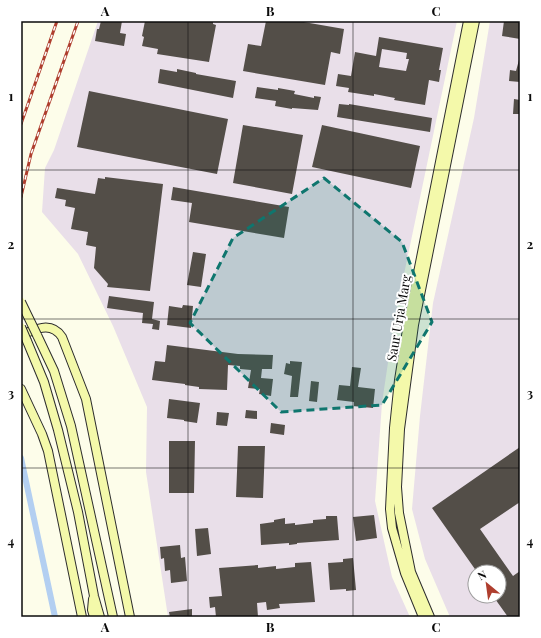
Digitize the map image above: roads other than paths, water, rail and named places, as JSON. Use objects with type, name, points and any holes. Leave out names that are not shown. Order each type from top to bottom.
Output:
[{"type":"main road","name":"Saur Urja Marg","points":[[458,90],[468,21]]},
{"type":"main road","name":"Saur Urja Marg","points":[[430,617],[411,572],[399,513],[397,487],[402,389],[408,323],[458,90],[475,21]]},
{"type":"main road","points":[[21,302],[54,371],[71,426],[114,617]]},
{"type":"main road","points":[[21,327],[24,338],[44,382],[58,430],[78,512],[94,596],[100,617]]},
{"type":"main road","points":[[24,338],[46,327],[56,329],[62,337],[86,399],[130,617]]},
{"type":"main road","points":[[21,389],[42,434],[48,451],[82,617]]},
{"type":"main road","name":"Saur Urja Marg","points":[[402,389],[394,428],[390,509],[392,528],[405,573],[423,617]]},
{"type":"main road","points":[[94,596],[92,610],[94,617]]},
{"type":"waterway","points":[[21,458],[55,617]]},
{"type":"railway","points":[[21,124],[57,21]]},
{"type":"railway","points":[[21,197],[31,154],[78,21]]}]
